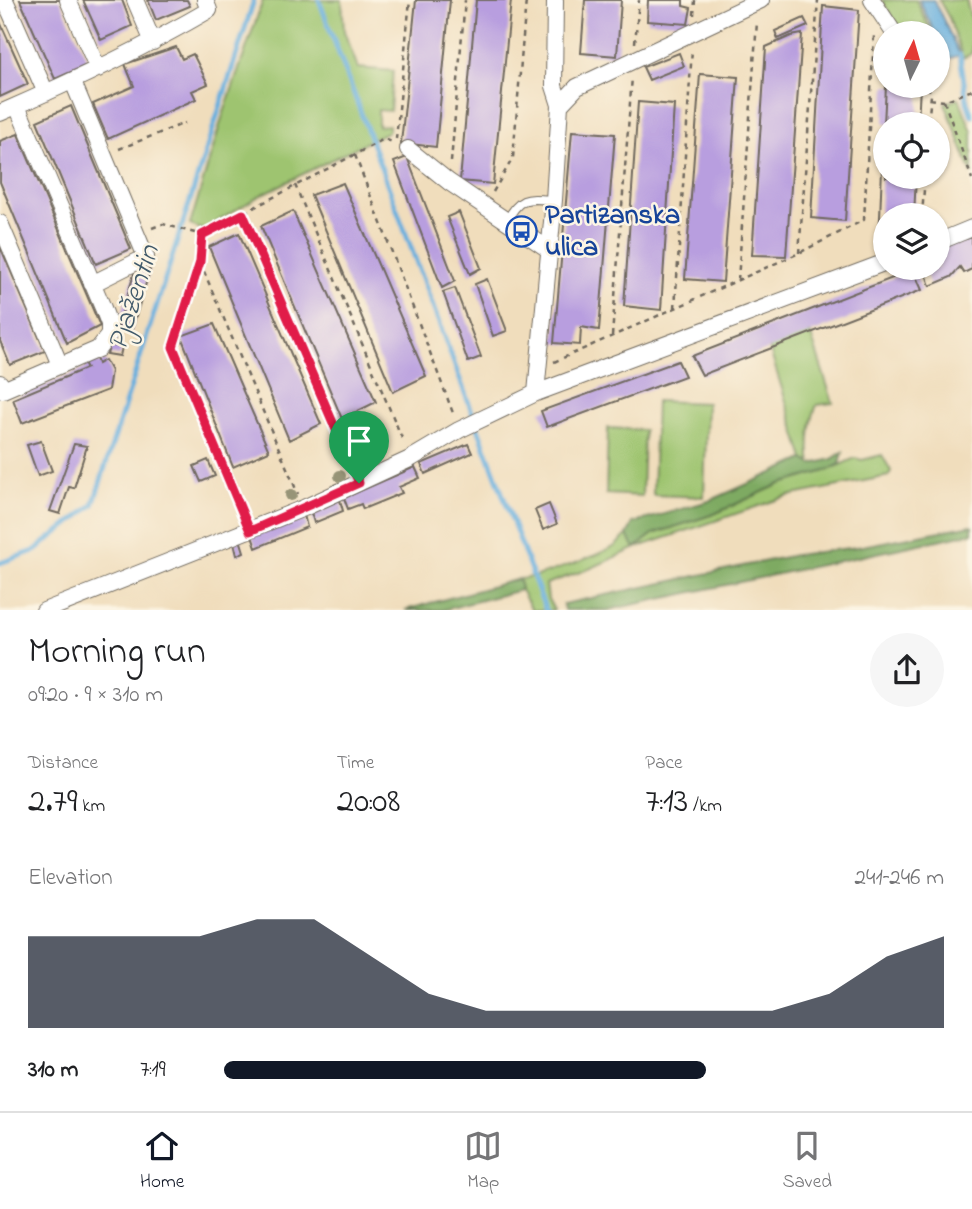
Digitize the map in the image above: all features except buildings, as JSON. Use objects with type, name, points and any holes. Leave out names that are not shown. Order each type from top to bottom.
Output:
[{"type":"street","points":[[5,0],[46,93]]},
{"type":"street","points":[[68,0],[98,69]]},
{"type":"street","points":[[135,0],[153,42]]},
{"type":"street","points":[[0,113],[73,82],[153,42],[209,10],[205,0]]},
{"type":"street","points":[[536,393],[560,105],[554,86],[555,0]]},
{"type":"street","points":[[872,0],[886,21]]},
{"type":"street","points":[[560,105],[577,87],[760,1]]},
{"type":"street","points":[[73,82],[146,257],[92,284]]},
{"type":"street","points":[[0,383],[3,390],[98,349],[109,335],[109,324],[17,106]]},
{"type":"street","points":[[402,146],[484,207],[548,249]]},
{"type":"street","points":[[0,223],[60,365]]},
{"type":"street","points":[[950,237],[972,228]]},
{"type":"street","points":[[47,610],[304,508],[410,459],[459,430],[536,393],[873,267]]},
{"type":"lane","points":[[506,222],[515,205],[530,199],[554,200]]},
{"type":"path","points":[[402,146],[410,0]]},
{"type":"path","points":[[449,182],[465,0]]},
{"type":"path","points":[[484,207],[513,158],[526,0]]},
{"type":"path","points":[[612,336],[639,0]]},
{"type":"path","points":[[799,253],[818,0]]},
{"type":"path","points":[[738,280],[760,1]]},
{"type":"path","points":[[675,308],[693,32]]},
{"type":"path","points":[[539,359],[551,363],[799,253],[863,220],[873,62]]},
{"type":"path","points":[[929,112],[930,99],[944,102],[972,90]]},
{"type":"path","points":[[944,102],[972,179]]},
{"type":"path","points":[[103,155],[185,123]]},
{"type":"path","points":[[163,225],[202,235],[384,139]]},
{"type":"path","points":[[355,155],[459,430]]},
{"type":"path","points":[[295,185],[410,459]]},
{"type":"path","points":[[243,214],[359,483]]},
{"type":"path","points":[[202,235],[200,262],[173,347],[250,531]]},
{"type":"path","points":[[200,262],[304,508]]},
{"type":"green space","points":[[263,0],[342,0],[344,31],[358,68],[393,71],[390,111],[378,110],[378,126],[389,125],[389,131],[261,195],[203,230],[190,225],[222,118]]},
{"type":"green space","points":[[882,0],[916,0],[926,21],[894,21]]},
{"type":"green space","points":[[939,0],[966,0],[972,22],[972,53],[963,58],[949,18]]},
{"type":"green space","points":[[959,98],[972,132],[972,174],[950,112],[945,103]]},
{"type":"green space","points":[[809,329],[833,403],[817,405],[810,434],[811,464],[804,459],[768,344]]},
{"type":"green space","points":[[656,401],[707,403],[704,497],[653,495]]},
{"type":"green space","points":[[608,428],[644,430],[642,496],[606,494]]},
{"type":"green space","points":[[843,452],[840,464],[829,470],[780,484],[714,514],[653,534],[635,548],[627,535],[633,523],[709,501],[804,459],[812,464],[832,459]]},
{"type":"green space","points":[[882,455],[891,471],[889,476],[788,496],[636,548],[546,584],[548,599],[554,610],[532,610],[521,590],[519,579],[552,571],[596,555],[615,546],[627,535],[636,547],[653,534],[714,514],[780,484],[829,470],[855,458],[862,460]]},
{"type":"green space","points":[[972,525],[972,533],[608,610],[564,610],[563,604],[795,555],[857,547]]},
{"type":"green space","points":[[519,579],[521,590],[443,610],[405,610]]},
{"type":"water","points":[[919,0],[934,0],[944,21],[929,21]]},
{"type":"water","points":[[950,34],[960,55],[950,58]]},
{"type":"waterway","name":"Pjažentin","points":[[0,563],[34,551],[93,505],[254,0]]},
{"type":"waterway","points":[[319,0],[546,610]]},
{"type":"waterway","points":[[960,55],[967,102],[972,116]]},
{"type":"place","name":"Partizanska ulica","points":[[522,232]]},
{"type":"route","points":[[243,214],[359,483],[250,531],[173,347],[200,262],[202,235],[243,214]]}]
